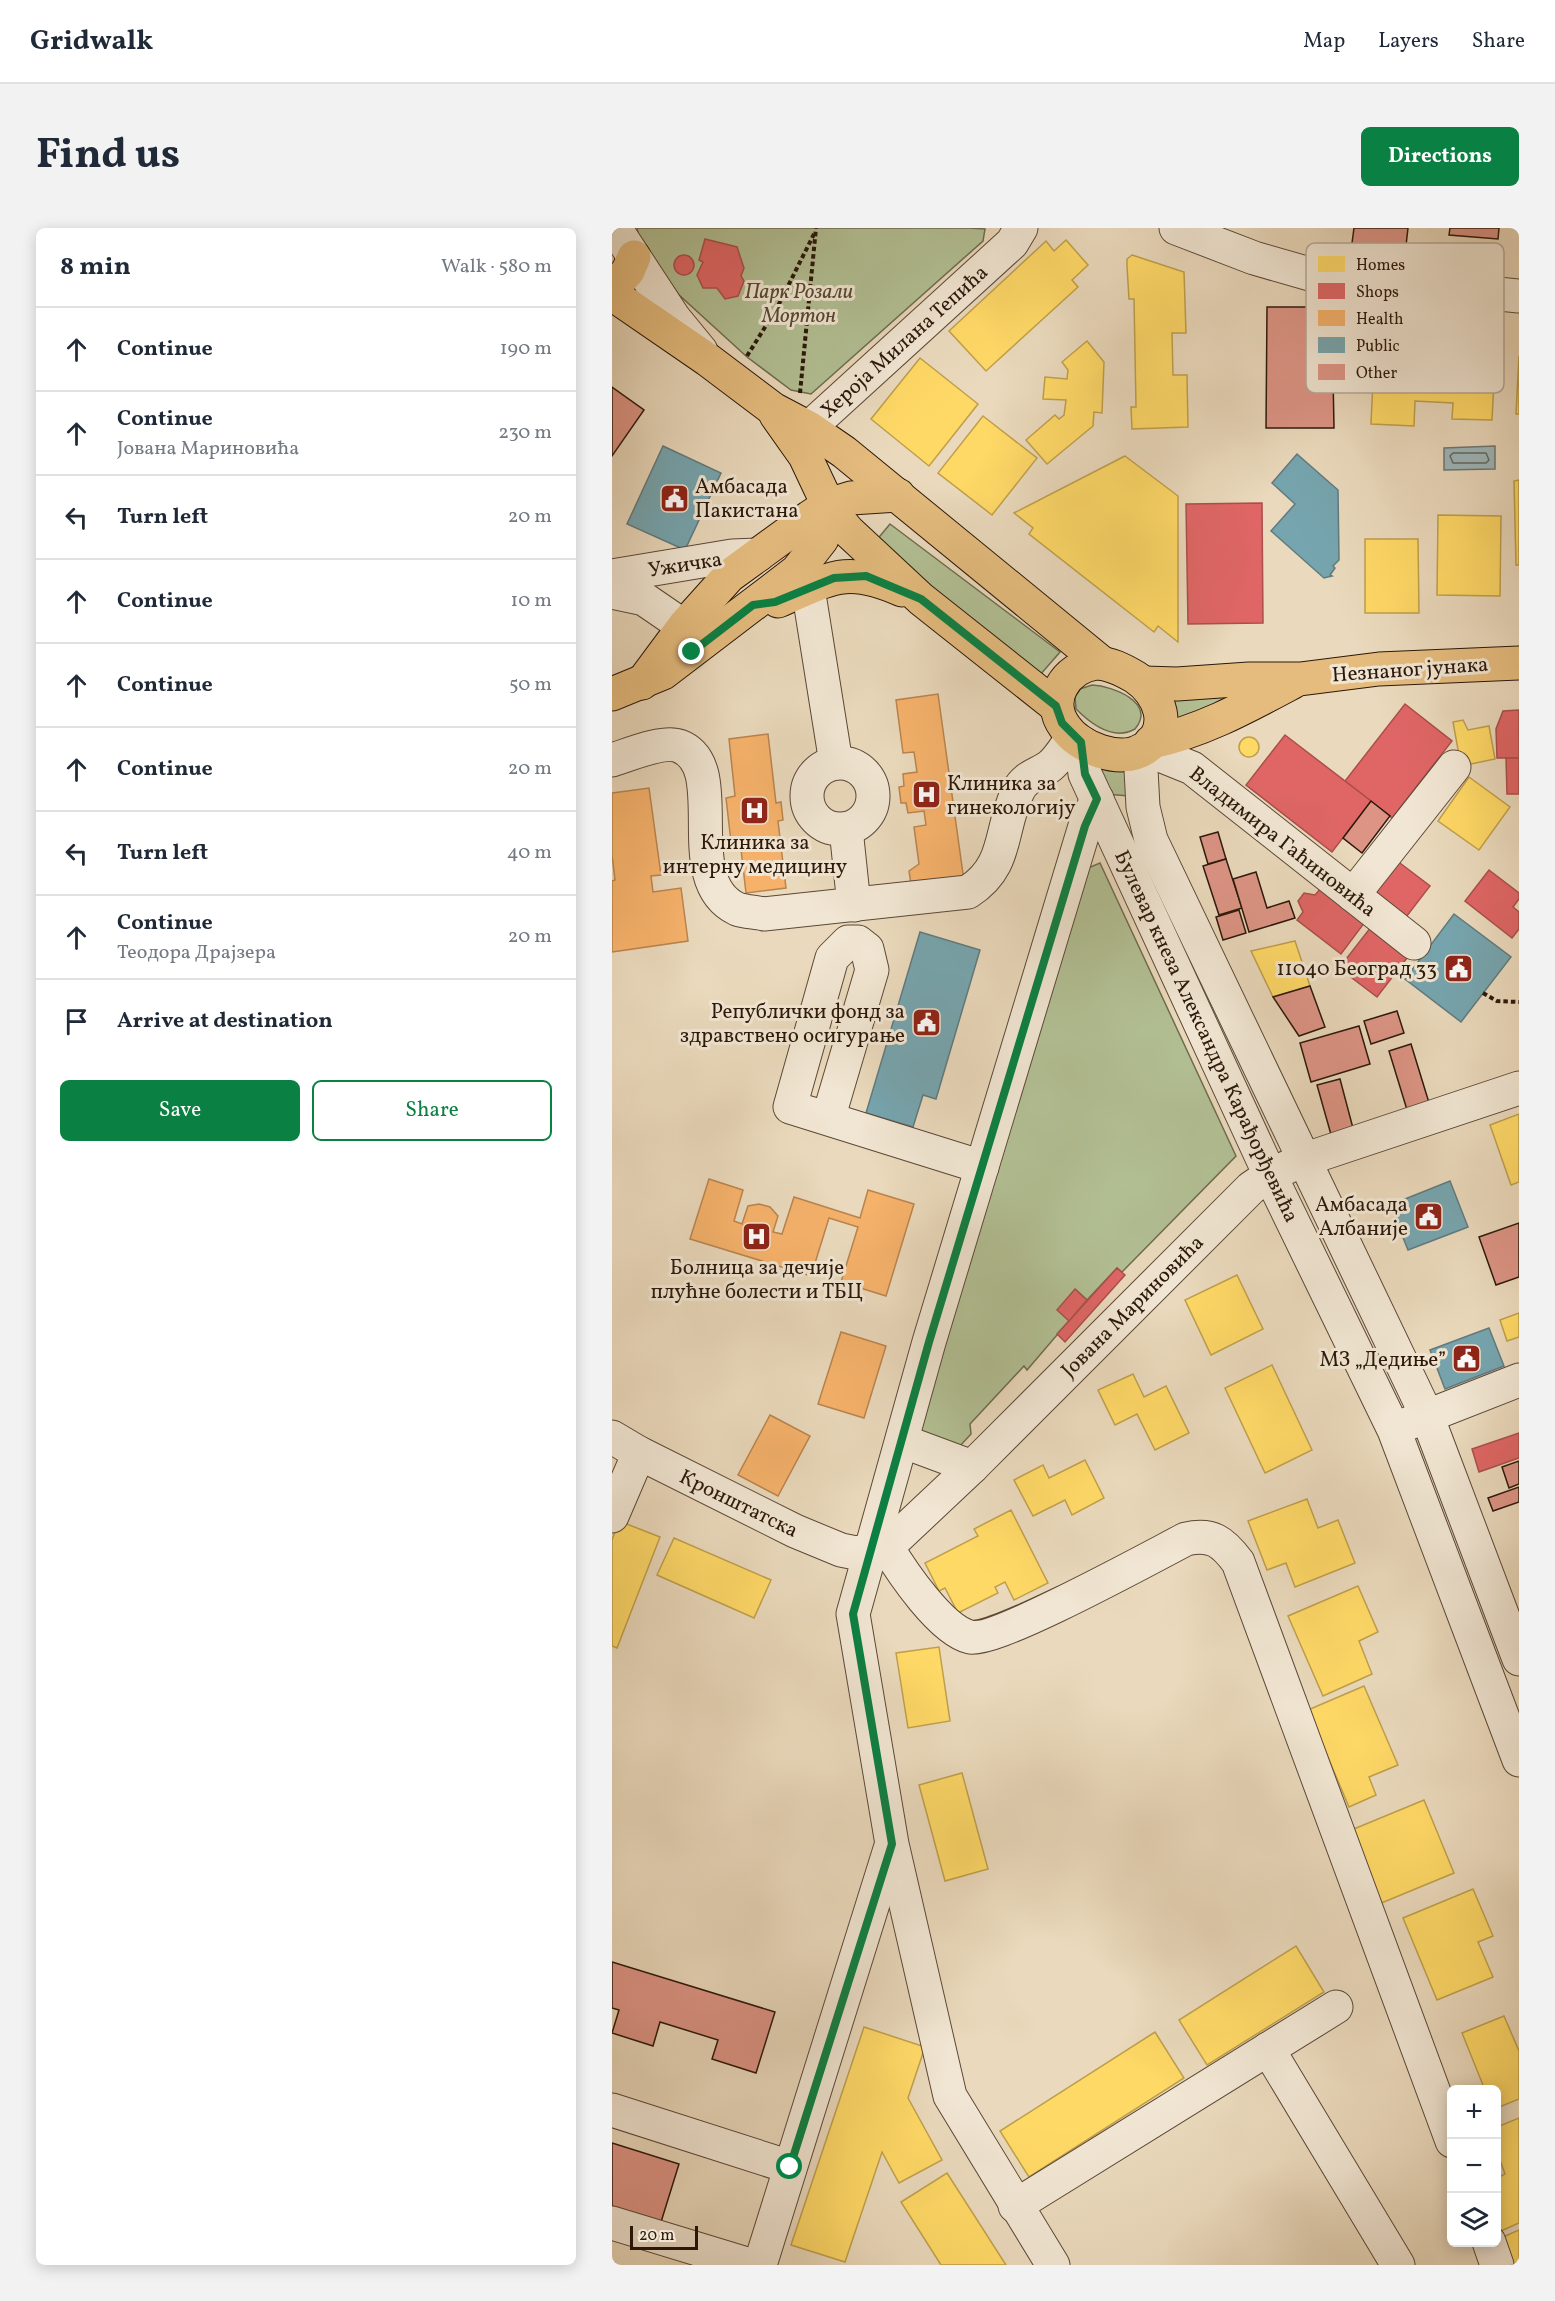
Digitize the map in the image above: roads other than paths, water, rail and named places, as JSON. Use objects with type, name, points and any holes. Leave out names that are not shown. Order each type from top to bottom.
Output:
[{"type":"main road","points":[[612,289],[628,271],[634,257]]},
{"type":"main road","points":[[612,294],[708,360],[794,413],[898,495],[1102,663],[1144,682],[1154,693],[1160,709],[1159,726],[1145,747],[1131,754],[1112,753],[1077,739],[1062,723],[1056,706],[1058,692],[1069,676],[1085,666],[1102,663]]},
{"type":"main road","points":[[794,413],[805,456],[828,506],[848,531],[921,599],[1056,706]]},
{"type":"main road","points":[[642,683],[685,625],[729,576],[828,506],[857,496],[898,495]]},
{"type":"main road","points":[[612,694],[642,683],[676,664],[808,561],[824,533],[828,506]]},
{"type":"main road","points":[[753,605],[775,602],[843,576],[866,576],[921,599]]},
{"type":"main road","name":"Незнаног јунака","points":[[1144,682],[1177,684],[1249,679],[1300,679],[1379,669],[1519,663]]},
{"type":"main road","name":"Незнаног јунака","points":[[1145,747],[1207,725],[1300,679]]},
{"type":"street","points":[[615,228],[675,318],[708,360]]},
{"type":"street","name":"Хероја Милана Тепића","points":[[794,413],[1012,243],[1022,228]]},
{"type":"street","points":[[1176,228],[1254,258],[1306,273]]},
{"type":"street","points":[[1504,294],[1519,296]]},
{"type":"street","name":"Ужичка","points":[[612,576],[732,556],[758,555]]},
{"type":"street","points":[[808,588],[836,762]]},
{"type":"street","name":"Ужичка","points":[[612,592],[644,599],[685,625],[719,630]]},
{"type":"street","points":[[612,760],[660,746],[678,745],[693,754],[702,771],[709,879],[720,897],[738,909],[764,914],[968,892],[984,882],[994,868],[1018,790],[1025,779],[1050,766],[1077,739]]},
{"type":"street","name":"Булевар кнеза Александра Карађорђевића","points":[[1077,739],[1085,774],[1270,1174],[1394,1430],[1519,1760]]},
{"type":"street","name":"Владимира Гаћиновића","points":[[1145,747],[1192,768],[1414,943]]},
{"type":"street","name":"Булевар кнеза Александра Карађорђевића","points":[[1145,747],[1143,807],[1151,840],[1427,1416],[1519,1659]]},
{"type":"street","points":[[836,762],[858,767],[867,775],[874,797],[866,818],[846,829],[834,829],[816,819],[807,801],[811,780],[817,772],[836,762]]},
{"type":"street","points":[[1353,895],[1454,767]]},
{"type":"street","points":[[1053,2265],[950,2096],[892,1844],[853,1614],[879,1549],[902,1441],[1085,826],[1097,799]]},
{"type":"street","points":[[846,829],[854,904]]},
{"type":"street","points":[[828,1119],[872,970],[867,949],[858,942],[848,942],[832,958],[790,1107],[828,1119],[982,1167]]},
{"type":"street","name":"Јована Мариновића","points":[[879,1549],[972,1467],[1236,1202],[1270,1174],[1303,1160],[1519,1088]]},
{"type":"street","points":[[1394,1430],[1519,1380]]},
{"type":"street","points":[[902,1441],[972,1467]]},
{"type":"street","points":[[612,1516],[625,1445]]},
{"type":"street","name":"Кронштатска","points":[[625,1445],[795,1531],[841,1550],[879,1549]]},
{"type":"street","points":[[879,1549],[943,1619],[963,1635],[972,1638],[1006,1629],[1186,1539],[1200,1536],[1216,1538],[1228,1549],[1238,1562],[1451,2139]]},
{"type":"street","points":[[760,2265],[892,1844]]},
{"type":"street","points":[[1015,2206],[1336,2007]]},
{"type":"street","points":[[1268,2049],[1398,2265]]},
{"type":"street","points":[[612,2110],[790,2167]]},
{"type":"street","points":[[612,2223],[750,2265]]},
{"type":"street","points":[[1491,2247],[1497,2265]]},
{"type":"water","points":[[1495,446],[1495,469],[1444,470],[1444,448]]},
{"type":"place","name":"Амбасада Пакистана","points":[[674,498]]},
{"type":"place","name":"Клиника за гинекологију","points":[[926,795]]},
{"type":"place","name":"Клиника за интерну медицину","points":[[755,811]]},
{"type":"place","name":"11040 Београд 33","points":[[1458,968]]},
{"type":"place","name":"Републички фонд за здравствено осигурање","points":[[926,1023]]},
{"type":"place","name":"Амбасада Албаније","points":[[1429,1216]]},
{"type":"place","name":"Болница за дечије плућне болести и ТБЦ","points":[[757,1236]]},
{"type":"place","name":"МЗ „Дедиње”","points":[[1467,1359]]},
{"type":"park label","name":"Парк Розали Мортон","points":[[799,303]]}]
